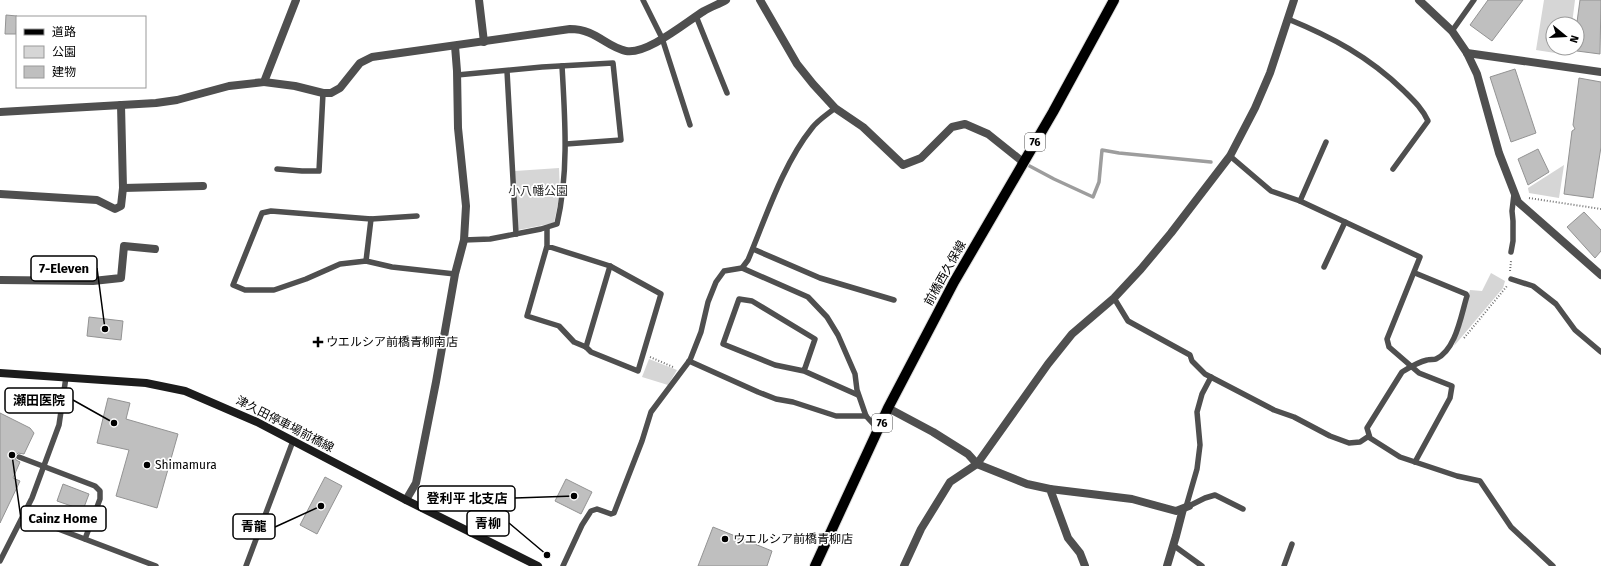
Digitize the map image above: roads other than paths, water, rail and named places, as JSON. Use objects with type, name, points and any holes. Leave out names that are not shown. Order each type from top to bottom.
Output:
[{"type":"main road","name":"前橋西久保線","points":[[815,566],[888,408],[954,282],[1053,112],[1114,0]]},
{"type":"main road","name":"津久田停車場前橋線","points":[[0,372],[146,383],[185,391],[257,422],[406,500],[538,566]]},
{"type":"street","points":[[264,82],[296,0]]},
{"type":"street","points":[[479,0],[484,42]]},
{"type":"street","points":[[0,112],[178,100],[228,86],[264,82],[295,86],[322,93],[332,93],[340,88],[360,63],[372,57],[570,29],[580,29],[598,36],[624,51],[634,52],[650,46],[696,16],[726,0]]},
{"type":"street","points":[[760,0],[797,64],[813,84],[835,108],[863,127],[903,165],[922,158],[952,128],[965,124],[988,134],[1023,162]]},
{"type":"street","points":[[904,566],[921,529],[950,482],[977,464],[1048,364],[1072,334],[1114,298],[1171,233],[1230,156],[1255,108],[1270,73],[1294,0]]},
{"type":"street","points":[[1419,0],[1452,31],[1467,53],[1477,74],[1499,153],[1518,202],[1601,275]]},
{"type":"street","points":[[406,500],[416,483],[455,274],[464,240],[466,206],[458,128],[455,46]]},
{"type":"street","points":[[1467,53],[1601,72]]},
{"type":"street","points":[[0,194],[97,200],[116,209],[120,206],[123,188],[121,105]]},
{"type":"street","points":[[123,188],[203,186]]},
{"type":"street","points":[[0,280],[93,280],[122,278],[124,246],[155,249]]},
{"type":"street","points":[[888,408],[933,432],[968,454],[977,464],[1027,484],[1050,489],[1132,499],[1176,510],[1186,508]]},
{"type":"street","points":[[1050,489],[1068,538],[1080,553],[1085,566]]},
{"type":"street","points":[[1167,566],[1186,508]]},
{"type":"lane","points":[[643,0],[662,38],[690,125]]},
{"type":"lane","points":[[1452,31],[1474,0]]},
{"type":"lane","points":[[696,16],[727,93]]},
{"type":"lane","points":[[1288,19],[1319,32],[1352,49],[1388,76],[1424,110],[1428,121],[1393,169]]},
{"type":"lane","points":[[457,75],[614,63],[621,140],[566,144]]},
{"type":"lane","points":[[464,240],[490,239],[547,228],[557,224],[564,192],[566,144],[562,66]]},
{"type":"lane","points":[[507,71],[516,234]]},
{"type":"lane","points":[[277,168],[302,172],[319,171],[322,93]]},
{"type":"lane","points":[[742,268],[748,260],[774,195],[795,152],[813,127],[835,108]]},
{"type":"lane","points":[[1300,201],[1326,142]]},
{"type":"lane","points":[[1230,156],[1271,191],[1300,201],[1420,257],[1415,273],[1387,340],[1389,347],[1419,373],[1452,386],[1450,398],[1415,462]]},
{"type":"lane","points":[[1511,252],[1513,241],[1512,211],[1514,194]]},
{"type":"lane","points":[[417,216],[371,219],[271,211],[262,212],[233,285],[244,290],[274,290],[306,279],[340,264],[366,261],[392,267],[455,274]]},
{"type":"lane","points":[[366,261],[371,219]]},
{"type":"lane","points":[[1324,267],[1345,222]]},
{"type":"lane","points":[[547,228],[547,246],[527,316],[559,326],[574,342],[586,347],[591,352],[638,372],[662,294],[610,266],[547,246]]},
{"type":"lane","points":[[753,249],[820,278],[894,300]]},
{"type":"lane","points":[[586,347],[610,266]]},
{"type":"lane","points":[[564,566],[582,525],[591,511],[597,509],[611,514],[614,513],[642,441],[651,412],[689,361],[701,332],[708,302],[716,282],[724,271],[742,268],[808,297],[822,312],[838,335],[855,374],[858,395],[866,416],[878,429]]},
{"type":"lane","points":[[1415,273],[1466,294],[1467,296],[1448,350],[1436,359],[1429,359],[1411,366],[1402,372],[1367,428],[1369,436],[1400,457],[1457,476],[1480,481],[1511,527],[1553,566]]},
{"type":"lane","points":[[1511,279],[1533,286],[1556,304],[1575,330],[1601,352]]},
{"type":"lane","points":[[1114,298],[1128,321],[1190,355],[1192,361],[1211,377],[1274,410],[1294,417],[1330,436],[1343,441],[1349,443],[1360,442],[1369,436]]},
{"type":"lane","points":[[804,371],[815,339],[752,302],[739,299],[723,344],[775,365],[804,371],[858,395]]},
{"type":"lane","points":[[689,361],[776,399],[793,402],[836,416],[866,416]]},
{"type":"lane","points":[[0,561],[32,498],[59,425],[66,377]]},
{"type":"lane","points":[[1186,508],[1197,469],[1200,451],[1199,422],[1197,412],[1202,394],[1211,377]]},
{"type":"lane","points":[[246,566],[293,441]]},
{"type":"lane","points":[[19,457],[95,486],[100,491],[100,498],[85,539]]},
{"type":"lane","points":[[1186,508],[1205,498],[1215,495],[1243,509]]},
{"type":"lane","points":[[24,516],[156,566]]},
{"type":"lane","points":[[1284,566],[1292,544]]},
{"type":"lane","points":[[1173,545],[1202,566]]},
{"type":"waterway","points":[[1024,163],[1093,197],[1099,182],[1102,150],[1211,162]]},
{"type":"place","name":"7-Eleven","points":[[105,329]]},
{"type":"place","name":"ウエルシア前橋青柳南店","points":[[318,342]]},
{"type":"place","name":"瀬田医院","points":[[114,423]]},
{"type":"place","name":"Cainz Home","points":[[12,455]]},
{"type":"place","name":"Shimamura","points":[[147,465]]},
{"type":"place","name":"登利平 北支店","points":[[574,496]]},
{"type":"place","name":"青龍","points":[[321,506]]},
{"type":"place","name":"ウエルシア前橋青柳店","points":[[725,539]]},
{"type":"place","name":"青柳","points":[[547,555]]},
{"type":"park label","name":"小八幡公園","points":[[538,191]]}]
